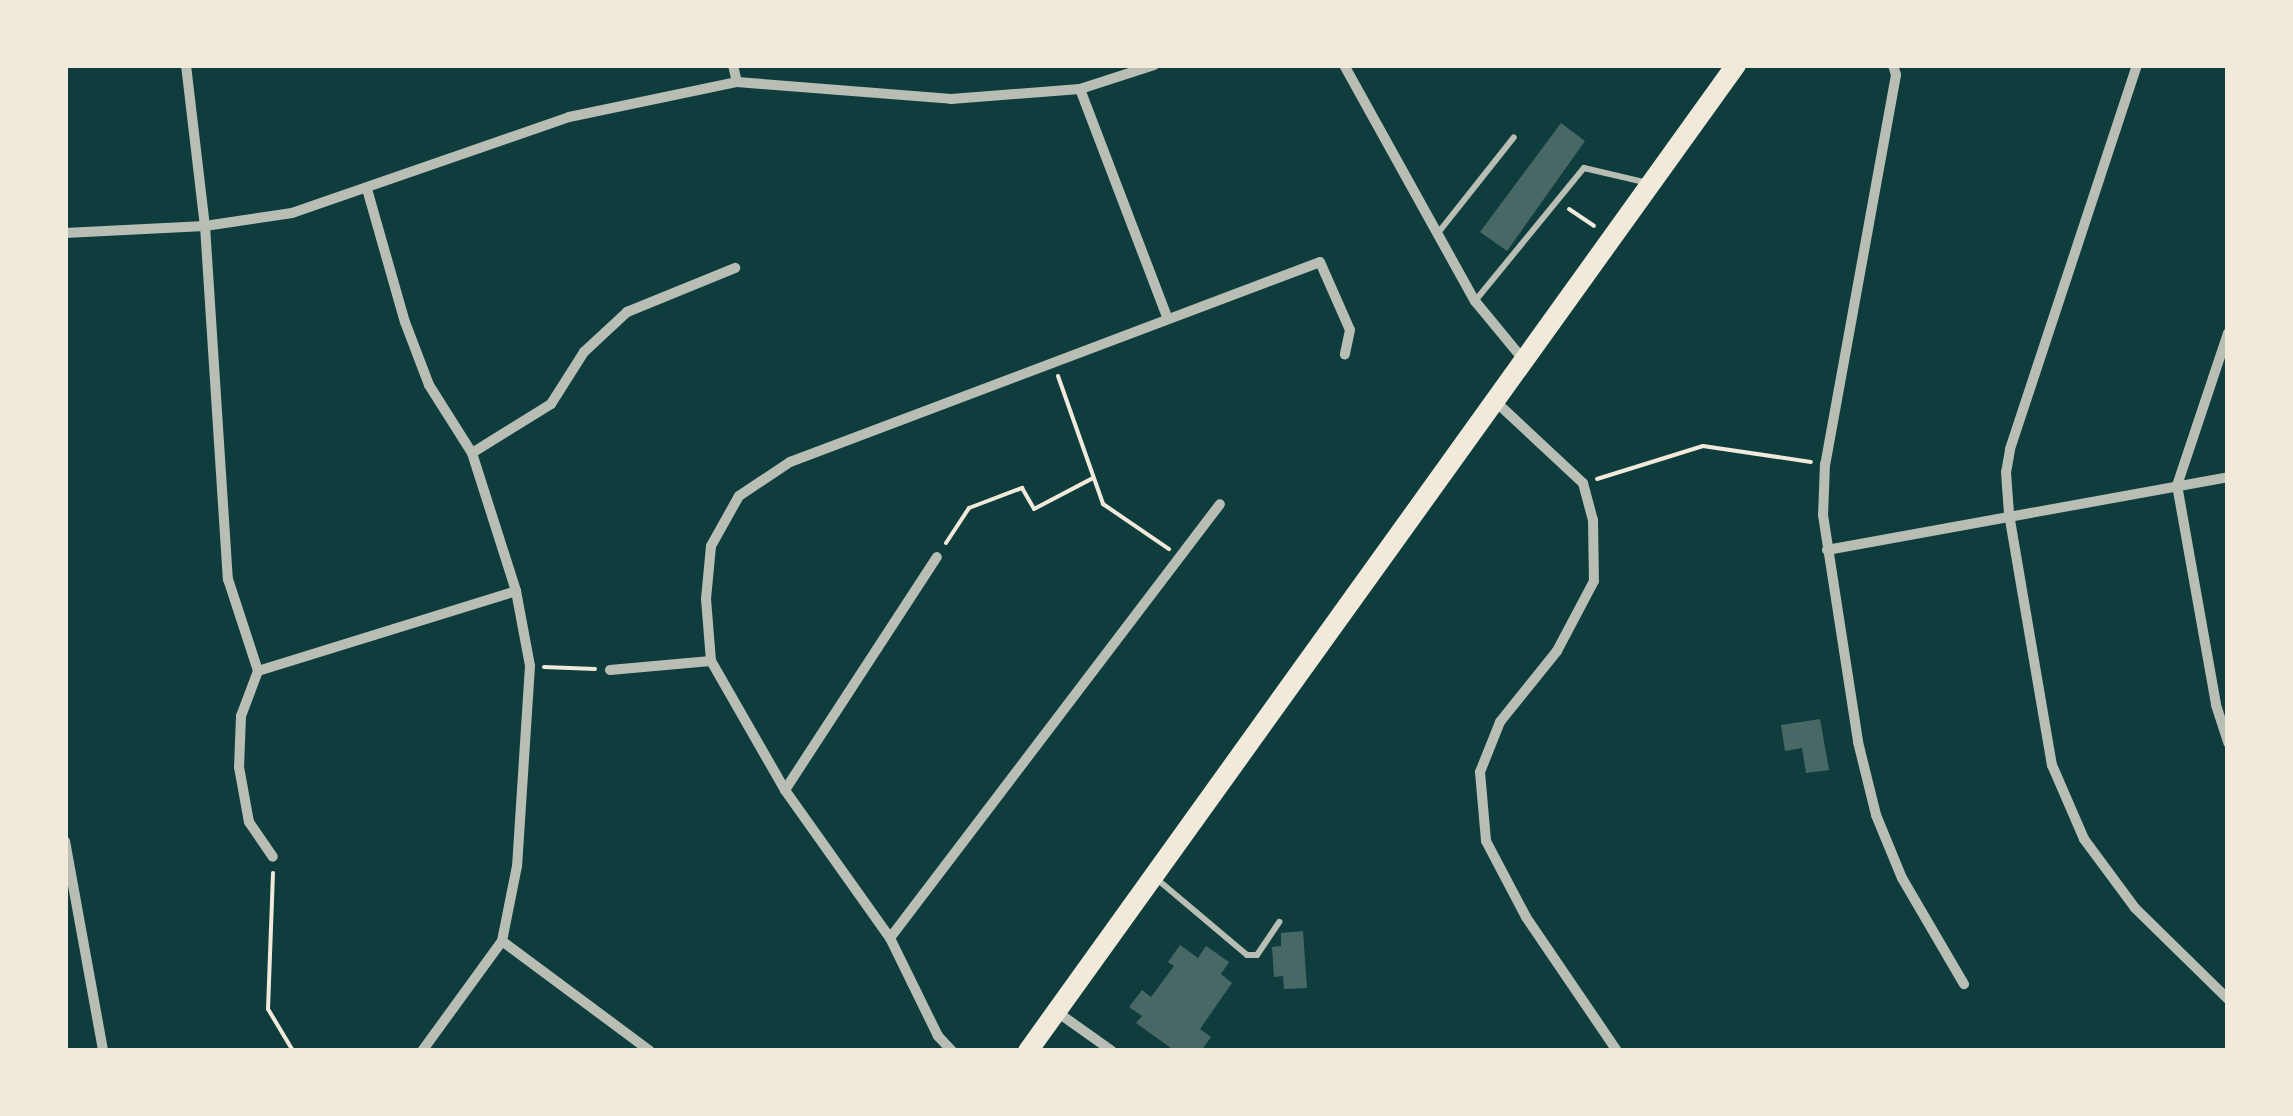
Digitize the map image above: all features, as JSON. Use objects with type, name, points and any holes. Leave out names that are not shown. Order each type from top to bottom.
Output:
[{"type":"main road","points":[[1028,1051],[1736,65]]},
{"type":"street","points":[[186,65],[205,226],[228,579],[258,671],[242,716],[239,767],[249,822],[273,857]]},
{"type":"street","points":[[733,65],[737,82]]},
{"type":"street","points":[[65,233],[205,226],[292,213],[569,116],[737,82],[950,98],[1080,89],[1154,65]]},
{"type":"street","points":[[1345,65],[1476,301],[1522,358]]},
{"type":"street","points":[[1893,65],[1896,75],[1826,464],[1823,515],[1858,742],[1876,815],[1902,878],[1964,984]]},
{"type":"street","points":[[2137,65],[2010,450],[2008,514],[2052,766],[2084,839],[2135,908],[2228,999]]},
{"type":"street","points":[[1080,89],[1168,318]]},
{"type":"street","points":[[367,189],[423,369],[472,454],[516,591],[530,666],[517,866],[502,941],[422,1051]]},
{"type":"street","points":[[952,1051],[938,1036],[890,938],[785,790],[712,661],[706,599],[711,546],[739,496],[790,462],[1320,262],[1350,330],[1345,354]]},
{"type":"street","points":[[472,454],[551,404],[584,352],[627,312],[736,268]]},
{"type":"street","points":[[2228,333],[2177,485],[2216,704],[2228,743]]},
{"type":"street","points":[[1495,401],[1583,483],[1594,520],[1594,581],[1557,652],[1500,722],[1480,772],[1486,841],[1526,918],[1617,1051]]},
{"type":"street","points":[[1828,550],[2008,514],[2228,477]]},
{"type":"street","points":[[890,938],[1220,504]]},
{"type":"street","points":[[785,790],[937,557]]},
{"type":"street","points":[[258,671],[516,591]]},
{"type":"street","points":[[610,670],[712,661]]},
{"type":"street","points":[[65,841],[103,1051]]},
{"type":"street","points":[[502,941],[650,1051]]},
{"type":"street","points":[[1057,1012],[1112,1051]]},
{"type":"lane","points":[[1438,233],[1514,136]]},
{"type":"lane","points":[[1476,301],[1584,168],[1650,184]]},
{"type":"lane","points":[[1154,876],[1246,955],[1257,955],[1279,922]]},
{"type":"path","points":[[1556,200],[1610,237]]},
{"type":"path","points":[[1054,362],[1102,504],[1180,556]]},
{"type":"path","points":[[1583,483],[1703,446],[1826,464]]},
{"type":"path","points":[[937,557],[969,508],[1022,488],[1034,509],[1093,478]]},
{"type":"path","points":[[530,666],[610,670]]},
{"type":"path","points":[[273,857],[268,1009],[293,1051]]},
{"type":"building","points":[[1561,123],[1585,141],[1507,251],[1480,232]]},
{"type":"building","points":[[1820,719],[1829,770],[1806,773],[1802,748],[1785,751],[1781,725]]},
{"type":"building","points":[[1303,931],[1307,988],[1284,989],[1283,976],[1274,977],[1272,947],[1281,946],[1281,933]]},
{"type":"building","points":[[1180,945],[1198,958],[1206,946],[1229,962],[1221,974],[1232,983],[1200,1029],[1211,1037],[1201,1051],[1175,1051],[1136,1023],[1142,1016],[1129,1007],[1142,990],[1151,997],[1174,966],[1168,962]]}]
